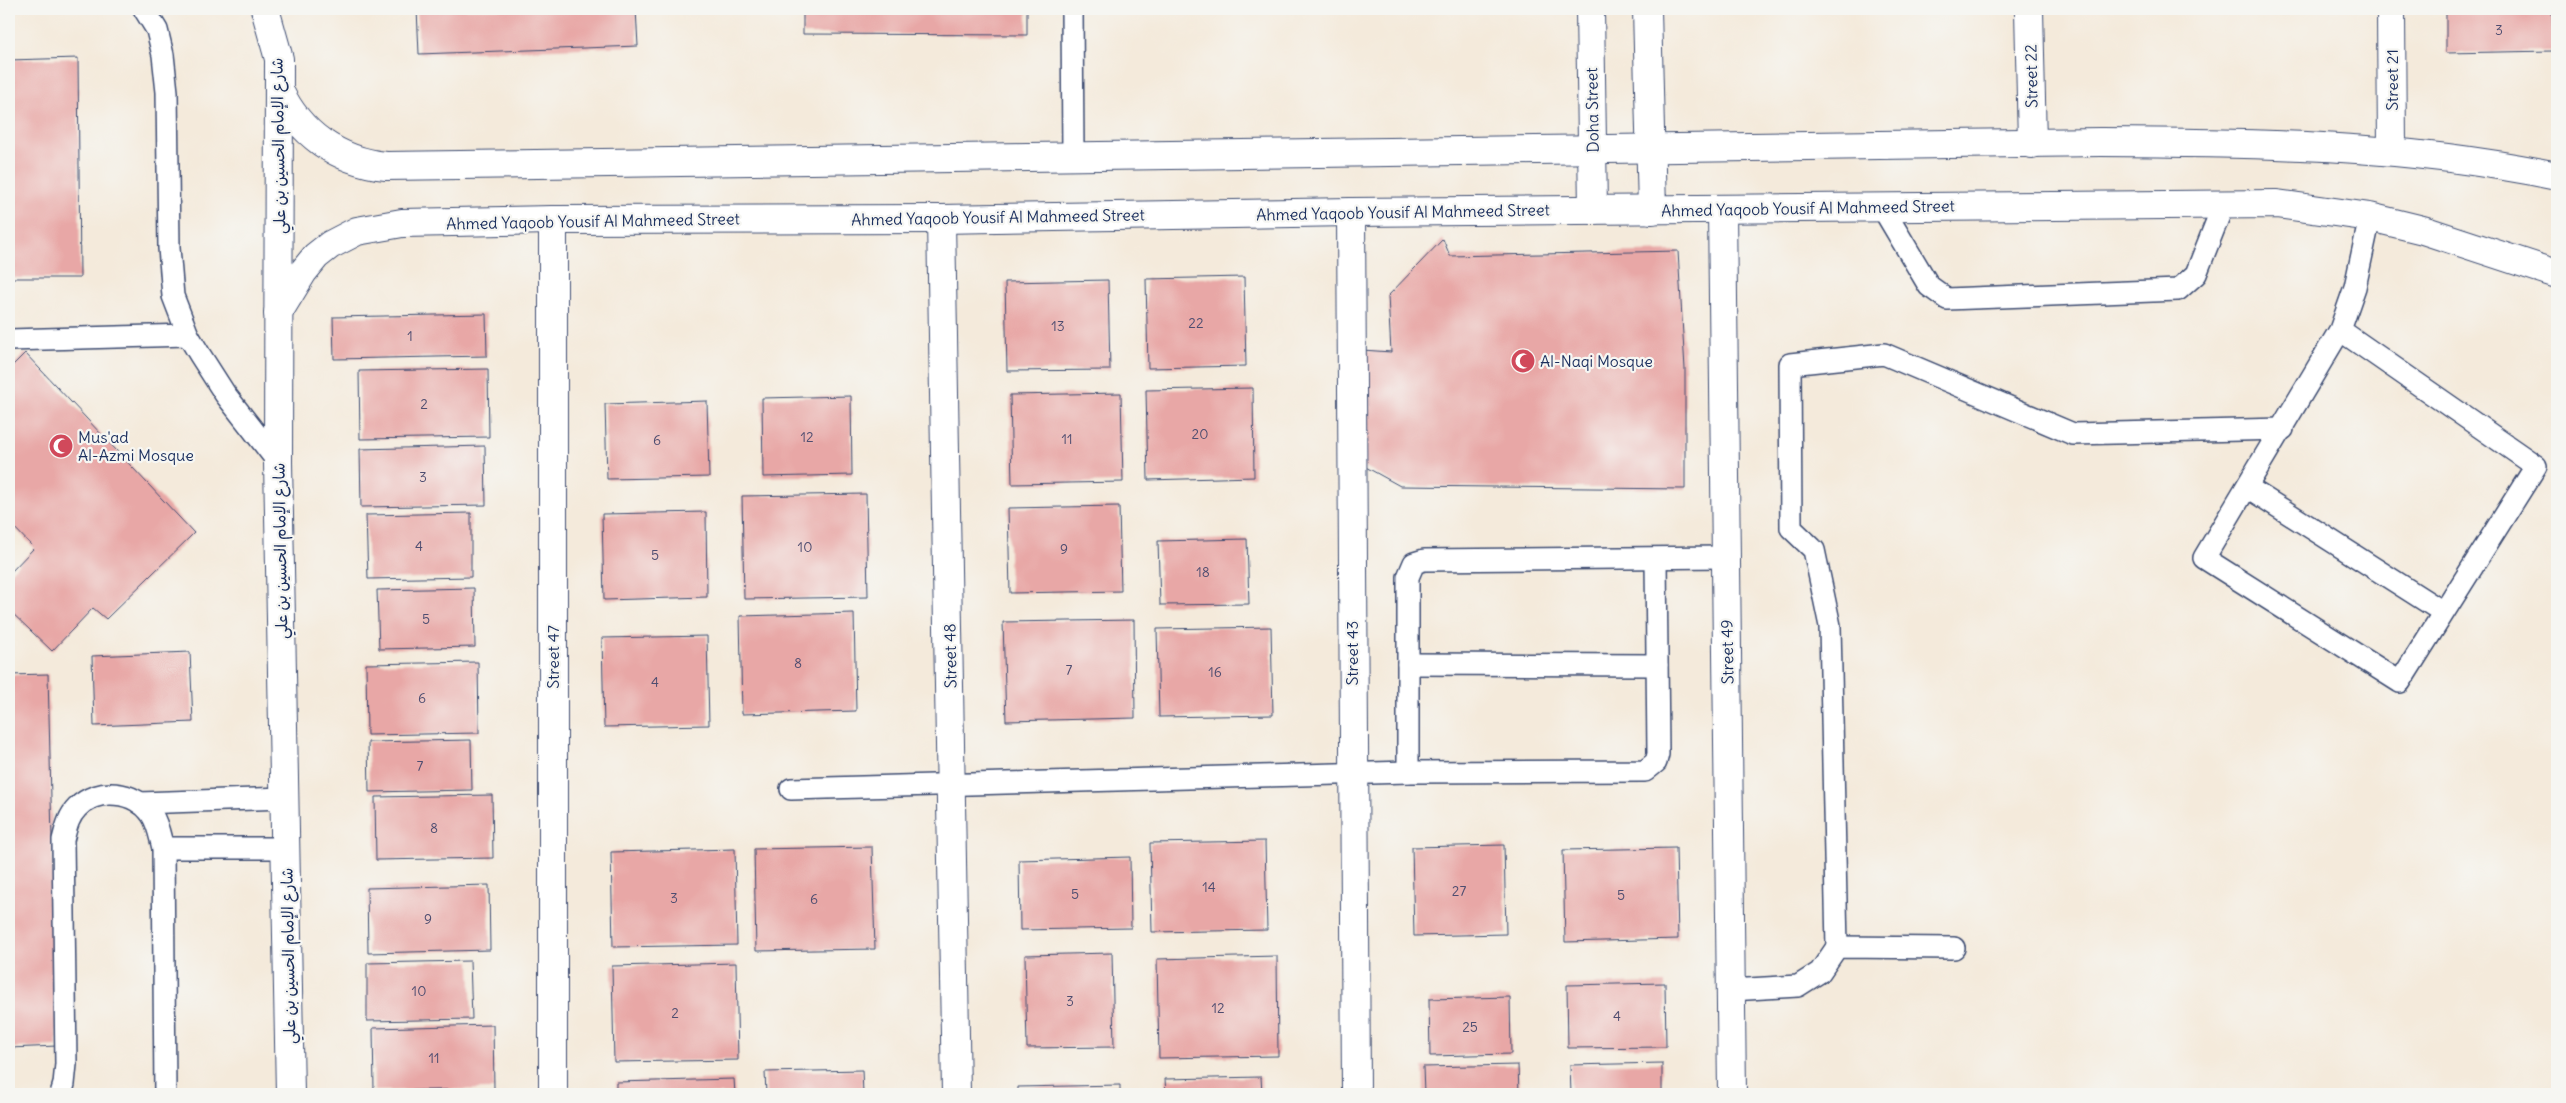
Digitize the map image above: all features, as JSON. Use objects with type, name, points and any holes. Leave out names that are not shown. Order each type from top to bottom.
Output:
[{"type":"street","name":"شارع الإمام الحسين بن علي","points":[[266,9],[279,59],[278,462],[290,1094]]},
{"type":"street","points":[[279,9],[279,59]]},
{"type":"street","name":"Doha Street","points":[[1590,9],[1594,210]]},
{"type":"street","points":[[1647,9],[1652,210]]},
{"type":"street","name":"Street 22","points":[[2029,9],[2032,144]]},
{"type":"street","name":"Street 21","points":[[2391,9],[2392,151]]},
{"type":"street","points":[[279,90],[292,115],[319,141],[350,158],[386,166],[1651,147],[2264,143],[2392,151],[2453,158],[2557,176]]},
{"type":"street","name":"Ahmed Yaqoob Yousif Al Mahmeed Street","points":[[278,313],[291,289],[316,256],[330,245],[357,231],[402,223],[553,220],[941,219],[1351,212],[2277,204],[2370,217],[2432,232],[2557,274]]},
{"type":"street","name":"Street 49","points":[[1722,209],[1732,1094]]},
{"type":"street","name":"Street 43","points":[[1351,212],[1356,1094]]},
{"type":"street","name":"Street 48","points":[[941,219],[956,1094]]},
{"type":"street","name":"Street 47","points":[[553,220],[553,1094]]},
{"type":"lane","points":[[144,9],[156,30],[163,55],[167,92],[170,274],[173,296],[188,335],[226,394],[278,462]]},
{"type":"lane","points":[[1072,9],[1073,156]]},
{"type":"lane","points":[[1882,207],[1929,286],[1947,299],[2178,290],[2196,274],[2224,203]]},
{"type":"lane","points":[[2340,330],[2536,466],[2400,682],[2204,558],[2283,429],[2340,330],[2355,287],[2370,217]]},
{"type":"lane","points":[[9,340],[188,335]]},
{"type":"lane","points":[[1731,990],[1798,986],[1820,972],[1837,947],[1830,626],[1814,550],[1791,528],[1790,364],[1884,354],[2073,434],[2283,429]]},
{"type":"lane","points":[[2247,487],[2443,612]]},
{"type":"lane","points":[[1408,772],[1408,577],[1414,563],[1424,560],[1726,557]]},
{"type":"lane","points":[[790,789],[1408,772],[1645,771],[1656,762],[1658,754],[1656,559]]},
{"type":"lane","points":[[1408,664],[1657,665]]},
{"type":"lane","points":[[61,1094],[66,1064],[63,840],[67,824],[76,809],[90,798],[107,794],[124,795],[140,803],[152,815],[163,848],[165,1094]]},
{"type":"lane","points":[[140,803],[284,798]]},
{"type":"lane","points":[[163,848],[286,848]]},
{"type":"lane","points":[[1837,947],[1954,948]]},
{"type":"building","points":[[417,9],[636,9],[638,46],[419,54]]},
{"type":"building","points":[[803,9],[1027,9],[1027,35],[803,34]]},
{"type":"building","points":[[2446,9],[2552,9],[2553,51],[2446,53]]},
{"type":"building","points":[[78,58],[80,278],[9,278],[9,60]]},
{"type":"building","name":"Al-Naqi Mosque","points":[[1443,239],[1450,256],[1678,251],[1685,369],[1685,489],[1400,486],[1362,465],[1362,350],[1391,352],[1388,296]]},
{"type":"building","points":[[1244,277],[1246,366],[1148,368],[1146,279]]},
{"type":"building","points":[[1108,280],[1110,370],[1007,371],[1005,282]]},
{"type":"building","points":[[486,314],[487,356],[334,359],[333,317]]},
{"type":"building","name":"Mus'ad Al-Azmi Mosque","points":[[25,353],[194,533],[106,619],[93,608],[52,651],[9,610],[9,574],[34,548],[9,522],[9,369]]},
{"type":"building","points":[[488,369],[489,437],[360,439],[359,371]]},
{"type":"building","points":[[1253,388],[1254,477],[1148,480],[1146,390]]},
{"type":"building","points":[[1121,393],[1123,482],[1012,484],[1010,395]]},
{"type":"building","points":[[851,396],[852,475],[763,477],[762,398]]},
{"type":"building","points":[[707,401],[709,477],[607,479],[605,404]]},
{"type":"building","points":[[485,446],[486,505],[361,507],[360,449]]},
{"type":"building","points":[[866,494],[868,597],[744,599],[742,496]]},
{"type":"building","points":[[1119,506],[1121,591],[1010,593],[1008,508]]},
{"type":"building","points":[[706,512],[707,597],[604,600],[602,514]]},
{"type":"building","points":[[471,513],[471,577],[368,579],[366,515]]},
{"type":"building","points":[[1247,539],[1249,604],[1160,605],[1158,541]]},
{"type":"building","points":[[474,588],[475,647],[379,649],[377,590]]},
{"type":"building","points":[[854,613],[856,711],[742,714],[740,616]]},
{"type":"building","points":[[1134,620],[1135,718],[1006,721],[1003,622]]},
{"type":"building","points":[[1271,627],[1273,715],[1159,717],[1157,629]]},
{"type":"building","points":[[707,636],[709,725],[604,727],[602,638]]},
{"type":"building","points":[[190,652],[193,722],[94,726],[92,656]]},
{"type":"building","points":[[478,662],[479,733],[367,735],[366,664]]},
{"type":"building","points":[[48,674],[57,1046],[9,1048],[9,675]]},
{"type":"building","points":[[471,740],[472,790],[369,792],[368,742]]},
{"type":"building","points":[[492,795],[493,858],[376,860],[375,797]]},
{"type":"building","points":[[1265,841],[1267,930],[1152,932],[1150,843]]},
{"type":"building","points":[[1504,845],[1506,934],[1414,936],[1412,847]]},
{"type":"building","points":[[872,847],[875,949],[756,951],[754,849]]},
{"type":"building","points":[[1676,848],[1678,939],[1565,942],[1563,850]]},
{"type":"building","points":[[735,849],[737,945],[613,947],[611,852]]},
{"type":"building","points":[[1130,857],[1131,928],[1020,930],[1019,860]]},
{"type":"building","points":[[489,885],[490,950],[368,953],[367,888]]},
{"type":"building","points":[[1112,953],[1114,1047],[1027,1048],[1025,955]]},
{"type":"building","points":[[1277,956],[1278,1056],[1159,1058],[1157,959]]},
{"type":"building","points":[[470,961],[472,1019],[367,1021],[367,963]]},
{"type":"building","points":[[736,963],[738,1060],[614,1062],[612,966]]},
{"type":"building","points":[[1665,983],[1666,1047],[1568,1048],[1567,985]]},
{"type":"building","points":[[1510,997],[1511,1054],[1430,1056],[1429,999]]},
{"type":"building","points":[[493,1025],[494,1089],[374,1091],[373,1028]]},
{"type":"building","points":[[1662,1063],[1662,1094],[1571,1094],[1570,1065]]},
{"type":"building","points":[[1518,1065],[1519,1094],[1424,1094],[1423,1067]]},
{"type":"building","points":[[862,1070],[863,1094],[766,1094],[765,1072]]},
{"type":"building","points":[[1261,1077],[1262,1094],[1166,1094],[1165,1079]]},
{"type":"building","points":[[734,1079],[735,1094],[616,1094],[616,1082]]},
{"type":"building","points":[[1120,1085],[1120,1094],[1018,1094],[1018,1087]]},
{"type":"place","name":"Al-Naqi Mosque","points":[[1523,361]]},
{"type":"place","name":"Mus'ad Al-Azmi Mosque","points":[[61,446]]}]
